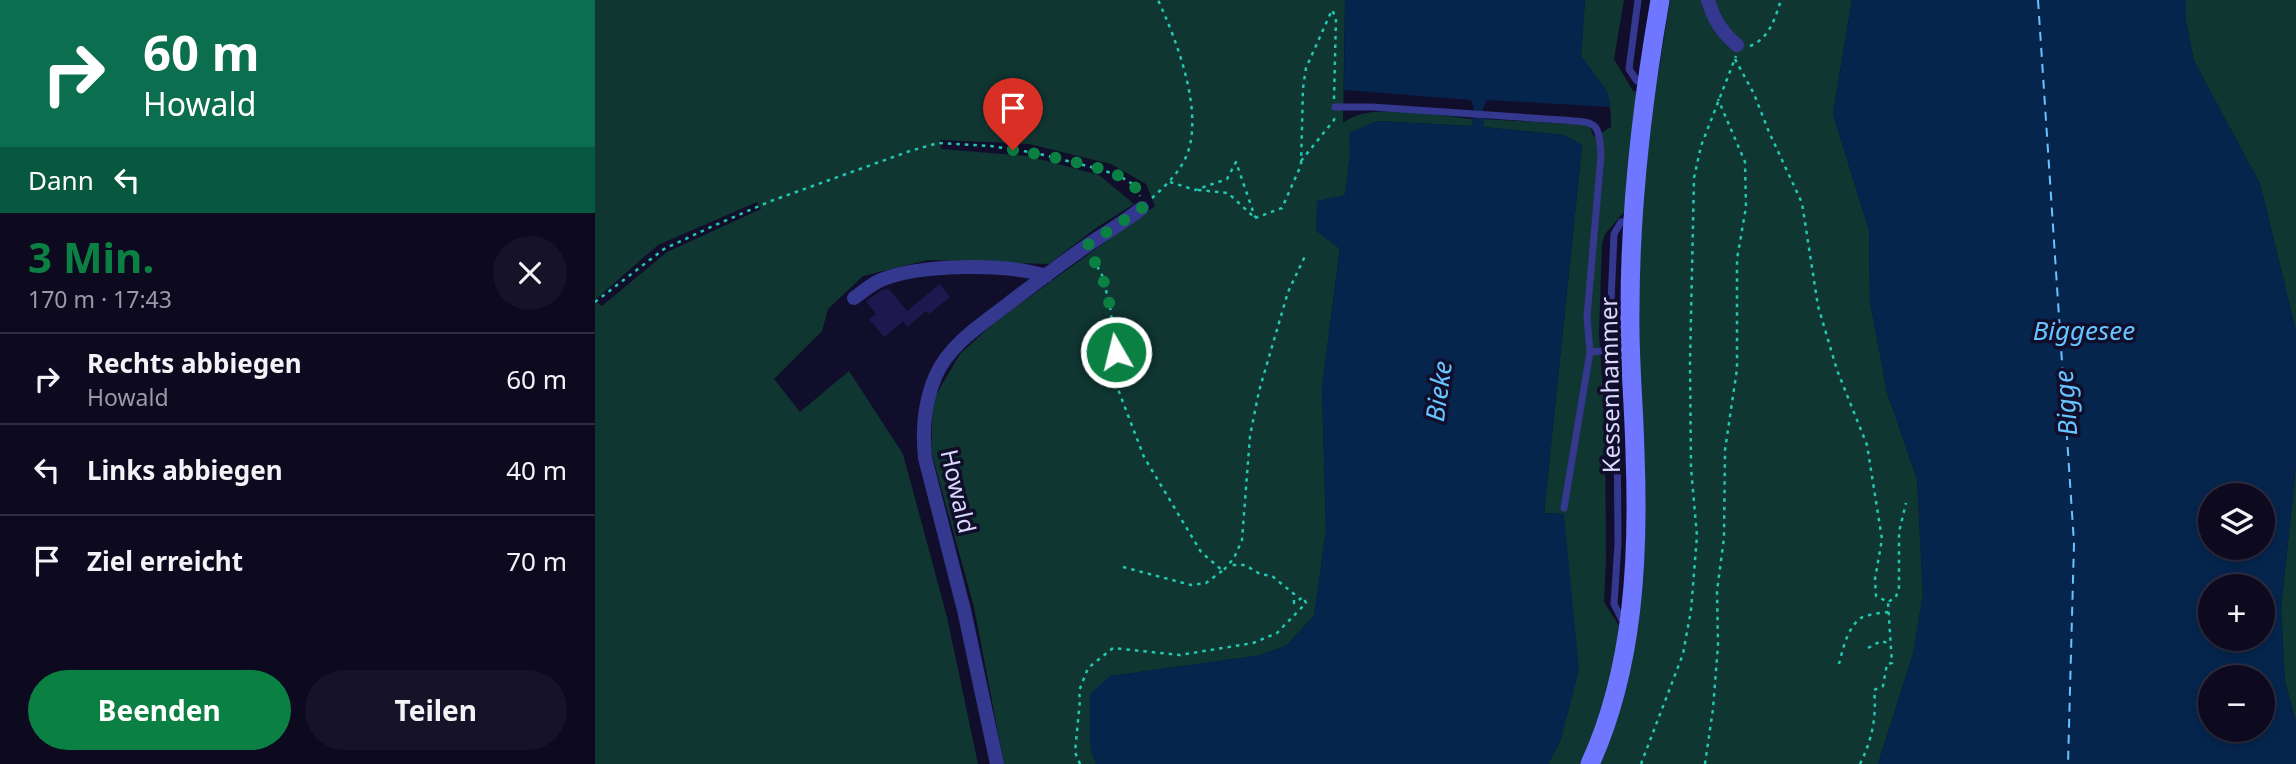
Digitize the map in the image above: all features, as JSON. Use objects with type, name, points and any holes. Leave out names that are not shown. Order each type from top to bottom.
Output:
[{"type":"main road","name":"Kessenhammer","points":[[1590,764],[1611,711],[1625,647],[1635,569],[1636,456],[1630,311],[1634,220],[1646,82],[1660,0]]},
{"type":"street","points":[[1708,0],[1711,12],[1736,52]]},
{"type":"street","name":"Howald","points":[[997,764],[964,610],[925,458],[924,415],[937,373],[949,353],[969,334],[1086,246],[1142,208]]},
{"type":"street","points":[[854,298],[883,279],[946,267],[1027,270],[1045,276]]},
{"type":"lane","points":[[1638,0],[1629,69],[1637,80],[1646,82]]},
{"type":"lane","points":[[1335,107],[1372,107],[1592,123],[1600,133],[1601,155],[1587,317],[1590,352],[1564,508]]},
{"type":"lane","points":[[1628,622],[1621,618],[1614,604],[1618,544],[1617,419],[1611,323],[1614,234],[1621,222],[1634,220]]},
{"type":"lane","points":[[1590,352],[1612,349]]},
{"type":"path","points":[[1142,208],[1170,182],[1185,159],[1192,112],[1186,76],[1169,23],[1158,0]]},
{"type":"path","points":[[1641,764],[1683,654],[1691,610],[1696,536],[1691,468],[1690,362],[1694,178],[1701,146],[1736,52],[1758,43],[1773,23],[1781,0]]},
{"type":"path","points":[[1255,218],[1282,208],[1301,161],[1334,120],[1336,18],[1332,10],[1306,68],[1301,161]]},
{"type":"path","points":[[1736,52],[1769,132],[1803,203],[1818,306],[1837,370],[1867,445],[1882,539],[1875,579],[1877,596],[1888,602],[1891,611],[1892,663],[1888,664],[1885,683],[1874,690],[1874,723],[1868,749],[1860,764]]},
{"type":"path","points":[[1705,764],[1718,645],[1717,591],[1724,538],[1725,450],[1737,369],[1737,259],[1746,207],[1745,162],[1718,99]]},
{"type":"path","points":[[595,302],[664,249],[713,226],[910,150],[938,144],[991,146],[1036,153],[1109,173],[1131,183],[1139,192],[1142,208]]},
{"type":"path","points":[[1195,190],[1227,178],[1236,162],[1255,218]]},
{"type":"path","points":[[1170,182],[1195,190],[1228,193],[1255,218]]},
{"type":"path","points":[[1086,246],[1102,275],[1110,306],[1116,352],[1116,384],[1144,457],[1201,552],[1223,571]]},
{"type":"path","points":[[1123,567],[1191,585],[1206,583],[1223,571],[1234,558],[1242,540],[1250,436],[1259,391],[1288,292],[1305,254]]},
{"type":"path","points":[[1888,602],[1896,597],[1899,587],[1899,533],[1906,503]]},
{"type":"path","points":[[1080,764],[1075,752],[1079,691],[1089,668],[1113,648],[1180,655],[1253,643],[1277,633],[1306,603],[1303,597],[1294,603],[1294,594],[1272,576],[1260,574],[1245,565],[1228,565]]},
{"type":"path","points":[[1839,664],[1853,627],[1862,617],[1891,611]]},
{"type":"path","points":[[1868,648],[1881,641],[1891,644]]},
{"type":"green space","points":[[595,0],[1345,0],[1343,123],[1354,116],[1386,111],[1473,119],[1472,126],[1377,121],[1350,155],[1322,387],[1326,531],[1314,616],[1286,646],[1256,656],[1110,676],[1090,747],[1096,764],[1004,764],[974,607],[931,451],[933,400],[960,354],[995,322],[1155,206],[1146,184],[1111,164],[1029,144],[940,140],[941,149],[1028,156],[1099,175],[1134,204],[1096,228],[1049,264],[928,260],[863,276],[828,309],[822,331],[774,379],[800,412],[849,371],[903,454],[947,617],[978,764],[595,764],[595,301],[602,306],[667,252],[761,209],[757,202],[658,245],[595,300]]},
{"type":"green space","points":[[1585,0],[1624,0],[1614,59],[1633,91],[1655,94],[1670,0],[1852,0],[1833,114],[1869,230],[1870,301],[1887,392],[1917,479],[1923,594],[1913,654],[1878,764],[1548,764],[1561,739],[1563,514],[1544,513],[1582,146],[1564,135],[1483,127],[1483,119],[1589,125],[1594,137],[1611,127],[1607,96],[1600,81],[1581,56]],"holes":[[[1624,212],[1629,542],[1621,629],[1604,602],[1605,424],[1599,334],[1602,243],[1605,234]]]},
{"type":"green space","points":[[2186,0],[2296,0],[2296,331],[2260,184],[2194,61],[2186,22]]},
{"type":"green space","points":[[2296,465],[2296,722],[2285,682],[2281,609]]},
{"type":"water","name":"Bieke","points":[[1345,0],[1585,0],[1581,56],[1607,91],[1611,107],[1487,100],[1483,109],[1484,127],[1564,135],[1582,145],[1544,513],[1564,514],[1579,670],[1561,739],[1548,764],[1096,764],[1090,747],[1090,694],[1110,676],[1256,656],[1286,646],[1314,616],[1326,531],[1322,387],[1340,249],[1316,231],[1317,201],[1345,195],[1350,155],[1349,133],[1377,121],[1472,126],[1474,108],[1471,100],[1344,90]]},
{"type":"water","name":"Biggesee","points":[[1852,0],[2186,0],[2186,22],[2194,61],[2260,184],[2296,331],[2296,465],[2281,609],[2285,682],[2296,722],[2296,764],[1878,764],[1913,654],[1923,594],[1917,479],[1887,392],[1870,301],[1869,230],[1833,114]]},
{"type":"building","points":[[940,284],[950,297],[929,314],[926,311],[907,327],[903,321],[884,337],[869,319],[876,314],[866,301],[882,290],[888,288],[907,311]]},
{"type":"ferry route","points":[[2038,0],[2074,543],[2068,764]]},
{"type":"route","points":[[1013,150],[1036,153],[1118,175],[1139,192],[1142,208],[1086,246],[1102,275],[1110,306],[1116,352]]},
{"type":"water label","name":"Bigge","points":[[2065,403]]}]
